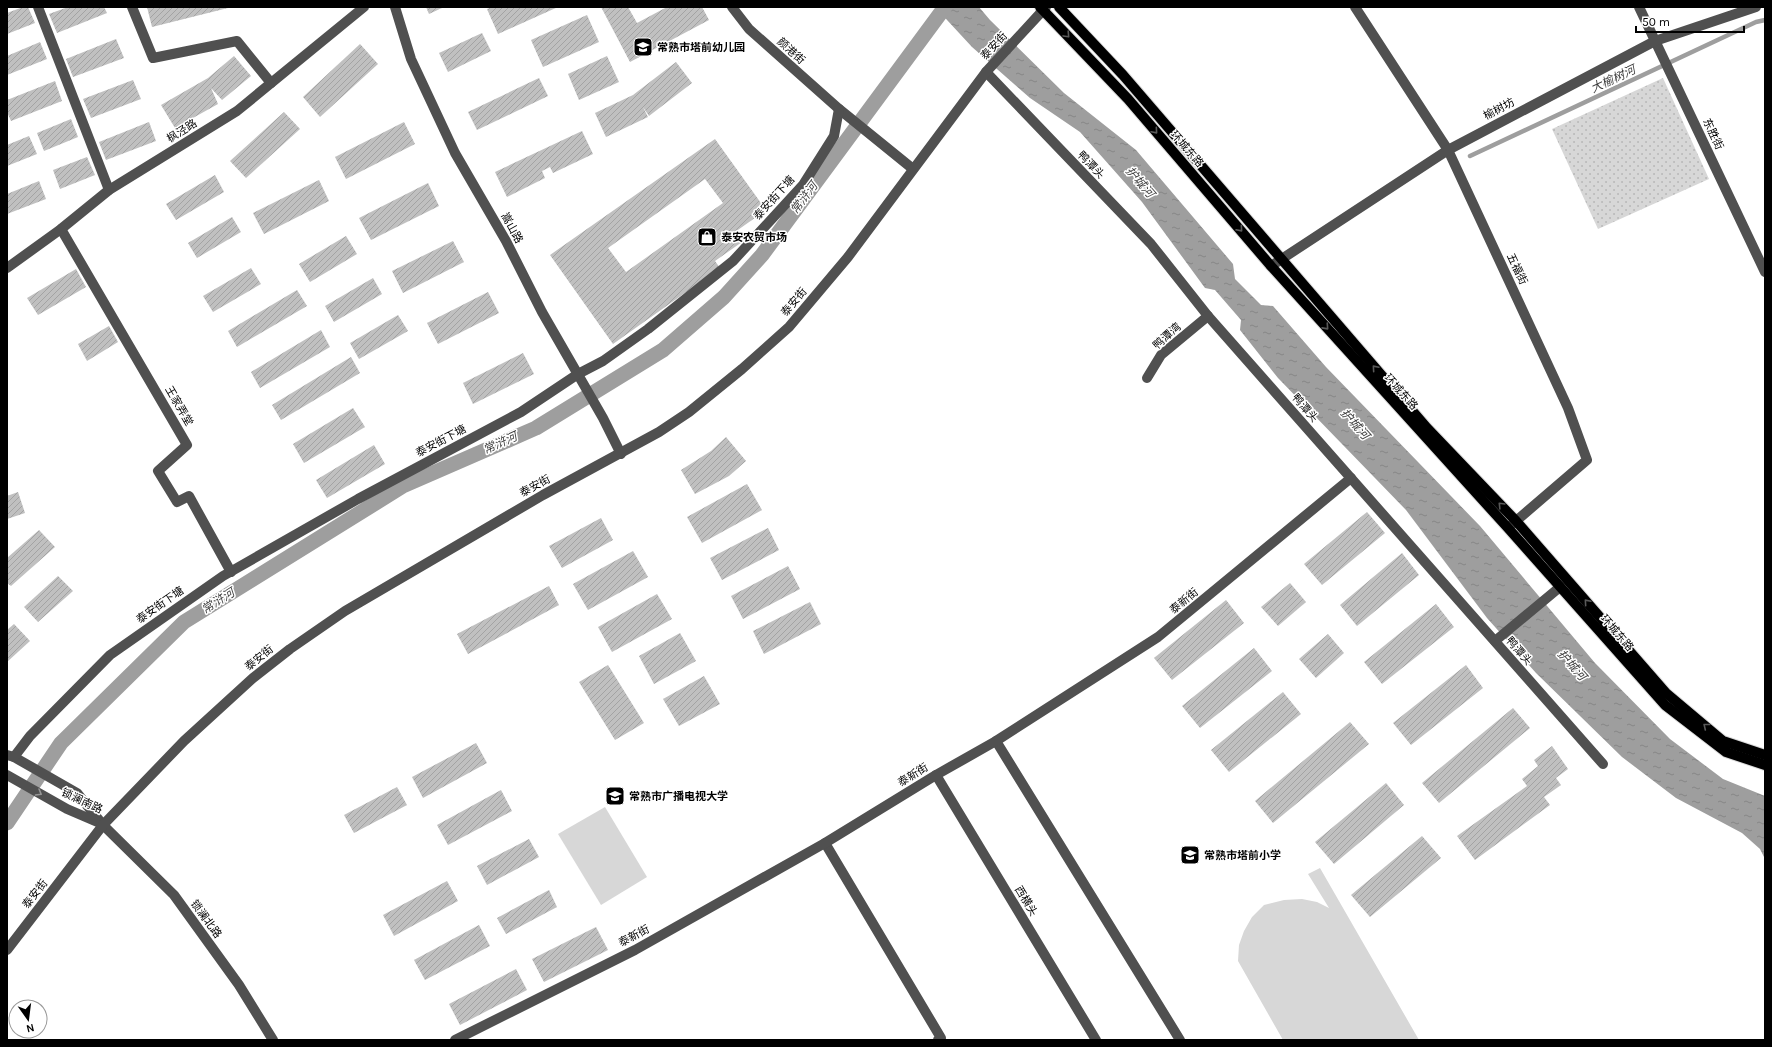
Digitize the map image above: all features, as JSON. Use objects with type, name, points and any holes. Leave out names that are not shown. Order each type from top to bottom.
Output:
[{"type":"main road","name":"环城东路","points":[[1059,7],[1123,75],[1427,428],[1516,521],[1666,694],[1723,741],[1765,755]]},
{"type":"main road","name":"环城东路","points":[[1043,8],[1128,99],[1271,266],[1508,528],[1665,705],[1726,752],[1765,765]]},
{"type":"street","points":[[38,7],[109,190]]},
{"type":"street","points":[[132,7],[153,58],[237,41],[271,83]]},
{"type":"street","name":"枫泾路","points":[[7,268],[109,190],[237,111],[364,7]]},
{"type":"street","name":"嵩山路","points":[[395,7],[411,59],[448,138],[603,418],[621,454]]},
{"type":"street","name":"颜港街","points":[[732,7],[749,29],[882,146],[913,169]]},
{"type":"street","name":"五福街","points":[[1355,7],[1448,150],[1568,408],[1587,460],[1508,528]]},
{"type":"street","name":"东胜街","points":[[1639,7],[1765,272]]},
{"type":"street","name":"榆树坊","points":[[1271,266],[1448,150],[1655,41],[1756,7]]},
{"type":"street","name":"泰安街","points":[[7,950],[103,825],[184,741],[253,678],[290,649],[358,603],[543,495],[659,432],[689,412],[742,369],[789,327],[848,257],[986,72],[1043,8]]},
{"type":"street","name":"鸭潭头","points":[[986,72],[1151,244],[1208,316],[1602,764]]},
{"type":"street","name":"泰安街下塘","points":[[15,758],[30,736],[110,655],[231,572],[358,498],[521,412],[578,374],[603,361],[648,329],[733,261],[803,185],[834,136],[839,109]]},
{"type":"street","name":"王家弄堂","points":[[61,228],[187,445],[158,471],[178,502],[189,496],[231,572]]},
{"type":"street","name":"鸭潭湾","points":[[1147,378],[1161,355],[1208,316]]},
{"type":"street","name":"泰新街","points":[[455,1040],[635,950],[825,843],[936,774],[996,741],[1158,637],[1351,478]]},
{"type":"street","points":[[1494,641],[1560,587]]},
{"type":"street","points":[[996,741],[1180,1040]]},
{"type":"street","name":"锁澜南路","points":[[15,758],[77,793],[103,825]]},
{"type":"street","name":"西横头","points":[[936,774],[1096,1040]]},
{"type":"street","name":"锁澜南路","points":[[9,776],[67,809],[103,825]]},
{"type":"street","name":"锁澜北路","points":[[103,825],[174,895],[239,985],[273,1040]]},
{"type":"street","points":[[825,843],[941,1038],[938,1040]]},
{"type":"shaded area","points":[[1663,78],[1709,179],[1598,229],[1552,129]]},
{"type":"shaded area","points":[[605,807],[647,877],[601,905],[558,834]]},
{"type":"shaded area","points":[[1320,868],[1419,1040],[1283,1040],[1238,961],[1239,945],[1244,931],[1252,917],[1264,905],[1284,900],[1302,899],[1317,902],[1329,908],[1308,874]]},
{"type":"water","name":"护城河","points":[[935,7],[979,7],[990,20],[1064,93],[1136,150],[1233,264],[1235,279],[1261,305],[1273,306],[1326,367],[1480,526],[1595,663],[1670,739],[1723,779],[1765,796],[1765,859],[1760,849],[1742,833],[1676,798],[1622,757],[1536,673],[1487,618],[1406,510],[1278,378],[1240,330],[1241,320],[1215,290],[1205,288],[1142,202],[1080,132],[1030,98],[972,47]]},
{"type":"building","points":[[23,7],[28,7],[35,23],[7,34],[7,13]]},
{"type":"building","points":[[68,7],[104,7],[107,13],[57,33],[49,14]]},
{"type":"building","points":[[147,7],[228,7],[228,8],[152,27]]},
{"type":"building","points":[[426,7],[444,7],[429,14]]},
{"type":"building","points":[[492,7],[558,7],[498,34],[487,9]]},
{"type":"building","name":"常熟市塔前幼儿园","points":[[601,7],[628,7],[637,23],[667,7],[702,7],[709,20],[630,62]]},
{"type":"building","points":[[587,15],[599,42],[543,67],[531,40]]},
{"type":"building","points":[[482,33],[491,51],[448,72],[439,53]]},
{"type":"building","points":[[116,39],[124,58],[73,77],[66,59]]},
{"type":"building","points":[[40,42],[47,59],[7,75],[7,56]]},
{"type":"building","points":[[360,44],[378,64],[320,117],[303,97]]},
{"type":"building","points":[[234,56],[251,76],[222,100],[211,88],[218,104],[175,128],[161,105],[208,78]]},
{"type":"building","points":[[607,56],[619,82],[579,100],[568,74]]},
{"type":"building","points":[[676,62],[692,83],[649,116],[643,107],[648,117],[606,137],[595,113],[633,95]]},
{"type":"building","points":[[539,78],[548,96],[477,130],[468,112]]},
{"type":"building","points":[[133,80],[141,99],[91,118],[83,99]]},
{"type":"building","points":[[55,81],[62,101],[11,121],[7,112],[7,100]]},
{"type":"building","points":[[284,112],[300,129],[246,178],[230,161]]},
{"type":"building","points":[[71,119],[78,137],[44,151],[37,133]]},
{"type":"building","points":[[149,122],[156,141],[106,160],[99,142]]},
{"type":"building","points":[[404,122],[415,144],[346,179],[335,157]]},
{"type":"building","points":[[582,131],[593,154],[553,173],[550,167],[542,171],[545,178],[507,197],[495,172]]},
{"type":"building","points":[[29,136],[37,154],[7,166],[7,145]]},
{"type":"building","name":"泰安农贸市场","points":[[715,139],[766,210],[735,232],[742,242],[715,261],[720,268],[613,344],[550,255]],"holes":[[[705,179],[723,203],[626,272],[608,248]]]},
{"type":"building","points":[[87,157],[95,175],[60,189],[53,170]]},
{"type":"building","points":[[215,175],[224,192],[176,220],[166,204]]},
{"type":"building","points":[[319,180],[329,201],[264,234],[253,213]]},
{"type":"building","points":[[39,181],[46,199],[7,214],[7,194]]},
{"type":"building","points":[[428,183],[439,206],[371,240],[359,218]]},
{"type":"building","points":[[232,217],[241,232],[197,258],[188,243]]},
{"type":"building","points":[[346,236],[357,254],[310,282],[299,264]]},
{"type":"building","points":[[453,241],[464,262],[403,293],[392,271]]},
{"type":"building","points":[[251,268],[261,284],[213,312],[203,296]]},
{"type":"building","points":[[76,269],[86,287],[38,315],[27,298]]},
{"type":"building","points":[[373,278],[382,294],[334,322],[325,306]]},
{"type":"building","points":[[297,290],[307,306],[237,347],[228,331]]},
{"type":"building","points":[[488,292],[499,313],[438,344],[427,323]]},
{"type":"building","points":[[398,315],[408,331],[359,359],[350,343]]},
{"type":"building","points":[[109,326],[118,342],[87,361],[78,344]]},
{"type":"building","points":[[321,330],[330,347],[260,388],[251,372]]},
{"type":"building","points":[[523,353],[534,374],[473,404],[463,383]]},
{"type":"building","points":[[351,357],[360,373],[281,420],[272,405]]},
{"type":"building","points":[[353,408],[365,427],[304,463],[293,444]]},
{"type":"building","points":[[726,437],[746,461],[729,476],[695,494],[681,470],[711,451]]},
{"type":"building","points":[[374,445],[385,464],[327,498],[316,480]]},
{"type":"building","points":[[747,484],[762,510],[702,543],[687,517]]},
{"type":"building","points":[[18,492],[25,513],[7,519],[7,496]]},
{"type":"building","points":[[1367,512],[1385,533],[1322,585],[1304,564]]},
{"type":"building","points":[[601,518],[613,540],[562,568],[549,546]]},
{"type":"building","points":[[768,528],[779,550],[722,580],[710,558]]},
{"type":"building","points":[[39,530],[55,547],[11,586],[7,583],[7,558]]},
{"type":"building","points":[[633,551],[648,577],[588,610],[573,584]]},
{"type":"building","points":[[1402,553],[1419,575],[1357,626],[1340,605]]},
{"type":"building","points":[[788,566],[800,589],[743,619],[731,596]]},
{"type":"building","points":[[58,576],[73,591],[38,622],[24,607]]},
{"type":"building","points":[[1290,583],[1306,602],[1278,626],[1261,607]]},
{"type":"building","points":[[549,586],[559,605],[468,654],[457,634]]},
{"type":"building","points":[[657,594],[672,619],[612,652],[598,627]]},
{"type":"building","points":[[1226,600],[1244,623],[1172,680],[1154,658]]},
{"type":"building","points":[[810,602],[821,624],[764,654],[753,631]]},
{"type":"building","points":[[1436,604],[1454,627],[1382,684],[1364,662]]},
{"type":"building","points":[[14,624],[30,641],[7,662],[7,630]]},
{"type":"building","points":[[680,633],[696,661],[654,684],[639,656]]},
{"type":"building","points":[[1328,634],[1344,653],[1316,678],[1299,659]]},
{"type":"building","points":[[1254,648],[1272,671],[1200,728],[1182,706]]},
{"type":"building","points":[[608,665],[644,723],[615,740],[579,682]]},
{"type":"building","points":[[1466,665],[1483,688],[1411,745],[1393,723]]},
{"type":"building","points":[[704,676],[720,704],[679,726],[663,699]]},
{"type":"building","points":[[1283,692],[1301,714],[1229,772],[1211,750]]},
{"type":"building","points":[[1513,708],[1530,728],[1439,803],[1422,783]]},
{"type":"building","points":[[1350,722],[1369,744],[1273,823],[1255,801]]},
{"type":"building","points":[[476,743],[487,763],[423,798],[412,777]]},
{"type":"building","points":[[1552,746],[1568,769],[1556,778],[1561,785],[1544,797],[1550,805],[1475,860],[1457,836],[1527,786],[1522,779],[1538,766],[1534,760]]},
{"type":"building","points":[[1386,783],[1404,805],[1334,864],[1315,842]]},
{"type":"building","points":[[397,787],[407,805],[354,833],[344,815]]},
{"type":"building","points":[[501,790],[512,811],[448,845],[437,825]]},
{"type":"building","points":[[1422,836],[1441,858],[1370,917],[1351,895]]},
{"type":"building","points":[[529,839],[539,857],[487,885],[477,866]]},
{"type":"building","points":[[447,881],[458,901],[394,936],[383,915]]},
{"type":"building","points":[[549,890],[557,907],[506,934],[497,918]]},
{"type":"building","points":[[479,925],[490,946],[425,980],[414,960]]},
{"type":"building","points":[[596,927],[608,950],[544,982],[532,959]]},
{"type":"building","points":[[516,969],[527,990],[460,1025],[449,1004]]},
{"type":"waterway","name":"常浒河","points":[[7,823],[61,743],[184,622],[403,486],[536,428],[663,350],[724,297],[762,255],[945,7]]},
{"type":"waterway","name":"大榆树河","points":[[1470,156],[1756,22],[1765,20]]},
{"type":"place","name":"常熟市塔前幼儿园","points":[[643,47]]},
{"type":"place","name":"泰安农贸市场","points":[[707,237]]},
{"type":"place","name":"常熟市广播电视大学","points":[[615,796]]},
{"type":"place","name":"常熟市塔前小学","points":[[1190,855]]}]
